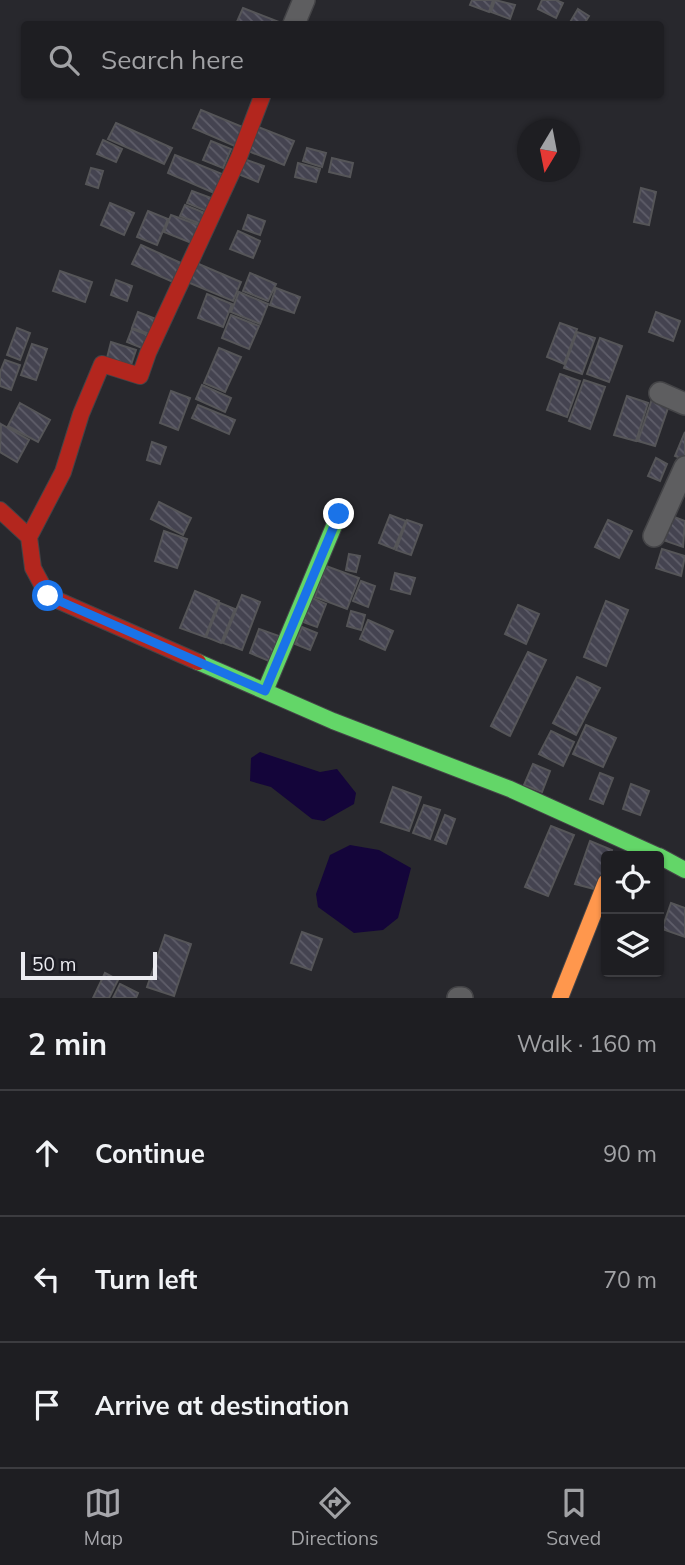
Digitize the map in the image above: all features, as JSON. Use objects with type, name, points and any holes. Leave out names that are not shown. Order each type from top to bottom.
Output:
[{"type":"street","points":[[295,21],[304,0]]},
{"type":"street","points":[[261,98],[239,156],[148,353],[140,376],[102,364],[81,414],[63,472],[29,537],[33,568],[48,596],[332,721],[510,789],[620,848]]},
{"type":"street","points":[[660,393],[685,404]]},
{"type":"street","points":[[654,536],[685,467]]},
{"type":"street","points":[[0,510],[29,537]]},
{"type":"street","points":[[265,691],[339,514]]},
{"type":"street","points":[[664,859],[685,870]]},
{"type":"street","points":[[560,998],[601,895]]},
{"type":"shaded area","points":[[260,752],[320,772],[337,769],[356,793],[354,804],[324,821],[312,819],[271,787],[250,781],[251,758]]},
{"type":"shaded area","points":[[350,845],[379,850],[411,868],[398,918],[383,930],[354,933],[318,907],[316,894],[330,855]]},
{"type":"building","points":[[472,0],[493,0],[489,12],[470,5]]},
{"type":"building","points":[[495,0],[515,5],[510,19],[491,12]]},
{"type":"building","points":[[542,0],[563,3],[556,18],[538,9]]},
{"type":"building","points":[[243,8],[276,21],[237,21]]},
{"type":"building","points":[[578,9],[589,16],[586,21],[571,21]]},
{"type":"building","points":[[201,110],[245,128],[237,147],[193,128]]},
{"type":"building","points":[[116,123],[172,148],[164,164],[108,139]]},
{"type":"building","points":[[253,125],[294,141],[284,165],[243,149]]},
{"type":"building","points":[[103,140],[122,149],[116,162],[97,154]]},
{"type":"building","points":[[211,141],[231,149],[223,168],[203,160]]},
{"type":"building","points":[[307,148],[326,153],[322,167],[303,161]]},
{"type":"building","points":[[175,155],[222,174],[214,193],[168,173]]},
{"type":"building","points":[[332,158],[353,163],[350,177],[329,172]]},
{"type":"building","points":[[244,159],[264,166],[258,182],[238,174]]},
{"type":"building","points":[[298,163],[320,169],[316,182],[295,177]]},
{"type":"building","points":[[91,168],[103,171],[98,188],[86,184]]},
{"type":"building","points":[[641,188],[656,192],[649,225],[634,222]]},
{"type":"building","points":[[192,191],[214,199],[209,212],[187,203]]},
{"type":"building","points":[[110,203],[134,213],[124,235],[101,225]]},
{"type":"building","points":[[185,205],[205,213],[201,224],[180,216]]},
{"type":"building","points":[[148,211],[168,219],[157,245],[137,237]]},
{"type":"building","points":[[171,215],[201,226],[194,244],[164,232]]},
{"type":"building","points":[[248,215],[265,221],[260,235],[243,229]]},
{"type":"building","points":[[238,231],[260,241],[253,258],[230,249]]},
{"type":"building","points":[[141,245],[181,263],[173,282],[132,264]]},
{"type":"building","points":[[194,262],[241,282],[233,301],[185,281]]},
{"type":"building","points":[[60,271],[92,282],[85,302],[53,291]]},
{"type":"building","points":[[250,273],[276,284],[268,301],[243,291]]},
{"type":"building","points":[[116,280],[132,286],[127,301],[111,295]]},
{"type":"building","points":[[276,288],[300,297],[294,313],[270,305]]},
{"type":"building","points":[[239,292],[268,304],[260,324],[231,312]]},
{"type":"building","points":[[207,294],[232,304],[223,327],[198,318]]},
{"type":"building","points":[[138,312],[156,319],[150,334],[132,328]]},
{"type":"building","points":[[656,312],[680,321],[673,341],[649,332]]},
{"type":"building","points":[[231,315],[259,326],[249,349],[222,338]]},
{"type":"building","points":[[560,323],[577,329],[564,364],[547,357]]},
{"type":"building","points":[[17,328],[30,333],[20,360],[7,355]]},
{"type":"building","points":[[132,329],[148,335],[142,348],[127,342]]},
{"type":"building","points":[[577,332],[595,338],[582,374],[564,368]]},
{"type":"building","points":[[600,338],[622,346],[609,382],[587,374]]},
{"type":"building","points":[[111,342],[136,350],[131,365],[107,358]]},
{"type":"building","points":[[32,344],[47,349],[36,380],[21,375]]},
{"type":"building","points":[[219,348],[241,357],[225,392],[204,383]]},
{"type":"building","points":[[5,360],[20,365],[11,390],[0,386],[0,372]]},
{"type":"building","points":[[560,374],[580,381],[567,417],[547,410]]},
{"type":"building","points":[[584,380],[605,387],[590,429],[569,421]]},
{"type":"building","points":[[202,385],[231,398],[225,412],[196,399]]},
{"type":"building","points":[[171,391],[190,398],[178,430],[160,423]]},
{"type":"building","points":[[627,396],[648,403],[636,441],[614,435]]},
{"type":"building","points":[[653,396],[670,402],[655,446],[638,441]]},
{"type":"building","points":[[20,403],[50,420],[38,442],[8,426]]},
{"type":"building","points":[[198,405],[235,420],[229,434],[192,418]]},
{"type":"building","points":[[1,424],[29,440],[17,462],[0,452]]},
{"type":"building","points":[[685,432],[685,460],[675,456]]},
{"type":"building","points":[[152,442],[166,447],[160,464],[147,460]]},
{"type":"building","points":[[656,458],[667,464],[660,481],[648,476]]},
{"type":"building","points":[[159,502],[191,518],[183,535],[151,519]]},
{"type":"building","points":[[390,515],[406,521],[394,549],[379,543]]},
{"type":"building","points":[[669,515],[685,521],[683,547],[660,539]]},
{"type":"building","points":[[407,520],[422,525],[411,555],[396,550]]},
{"type":"building","points":[[608,520],[632,531],[619,558],[595,547]]},
{"type":"building","points":[[164,531],[187,539],[177,568],[155,561]]},
{"type":"building","points":[[662,549],[685,556],[681,576],[656,568]]},
{"type":"building","points":[[349,554],[360,556],[356,572],[346,570]]},
{"type":"building","points":[[326,566],[359,578],[347,609],[315,597]]},
{"type":"building","points":[[395,573],[415,578],[410,594],[391,589]]},
{"type":"building","points":[[361,581],[375,586],[368,607],[353,601]]},
{"type":"building","points":[[195,591],[219,601],[205,637],[180,628]]},
{"type":"building","points":[[242,595],[260,602],[242,650],[223,643]]},
{"type":"building","points":[[312,598],[326,604],[317,627],[303,622]]},
{"type":"building","points":[[606,601],[628,610],[606,666],[584,657]]},
{"type":"building","points":[[220,603],[235,609],[221,643],[206,637]]},
{"type":"building","points":[[518,605],[539,614],[526,644],[505,634]]},
{"type":"building","points":[[351,611],[365,615],[361,630],[347,626]]},
{"type":"building","points":[[368,620],[393,631],[385,650],[360,639]]},
{"type":"building","points":[[302,627],[317,633],[310,650],[295,644]]},
{"type":"building","points":[[259,629],[279,636],[269,661],[250,653]]},
{"type":"building","points":[[528,652],[546,660],[510,736],[491,726]]},
{"type":"building","points":[[577,677],[600,688],[576,735],[553,723]]},
{"type":"building","points":[[586,725],[616,738],[603,767],[573,754]]},
{"type":"building","points":[[551,731],[574,742],[563,766],[539,754]]},
{"type":"building","points":[[533,764],[550,771],[542,792],[524,785]]},
{"type":"building","points":[[600,773],[613,778],[603,804],[590,799]]},
{"type":"building","points":[[631,784],[649,791],[640,815],[623,809]]},
{"type":"building","points":[[393,787],[421,797],[409,831],[381,822]]},
{"type":"building","points":[[424,805],[440,810],[430,839],[413,833]]},
{"type":"building","points":[[445,815],[455,819],[446,844],[435,840]]},
{"type":"building","points":[[551,826],[574,835],[548,896],[525,887]]},
{"type":"building","points":[[590,841],[612,850],[601,851],[601,882],[598,890],[575,884]]},
{"type":"building","points":[[671,903],[685,908],[685,937],[664,930]]},
{"type":"building","points":[[302,932],[322,939],[311,970],[291,963]]},
{"type":"building","points":[[165,935],[191,944],[174,996],[147,987]]},
{"type":"building","points":[[105,973],[118,980],[109,998],[93,998]]},
{"type":"building","points":[[120,984],[138,993],[136,998],[113,998]]},
{"type":"traffic: fast","points":[[265,691],[339,514]]},
{"type":"traffic: fast","points":[[198,662],[333,721],[510,789],[647,851]]},
{"type":"traffic: fast","points":[[664,859],[685,870]]},
{"type":"traffic: slow","points":[[560,998],[601,895]]},
{"type":"traffic: jam","points":[[29,537],[63,472],[81,414],[102,364],[140,376],[148,353],[239,157],[261,98]]},
{"type":"traffic: jam","points":[[0,510],[29,537],[33,568],[48,596],[198,662]]},
{"type":"route","points":[[48,596],[265,691],[339,514]]}]
